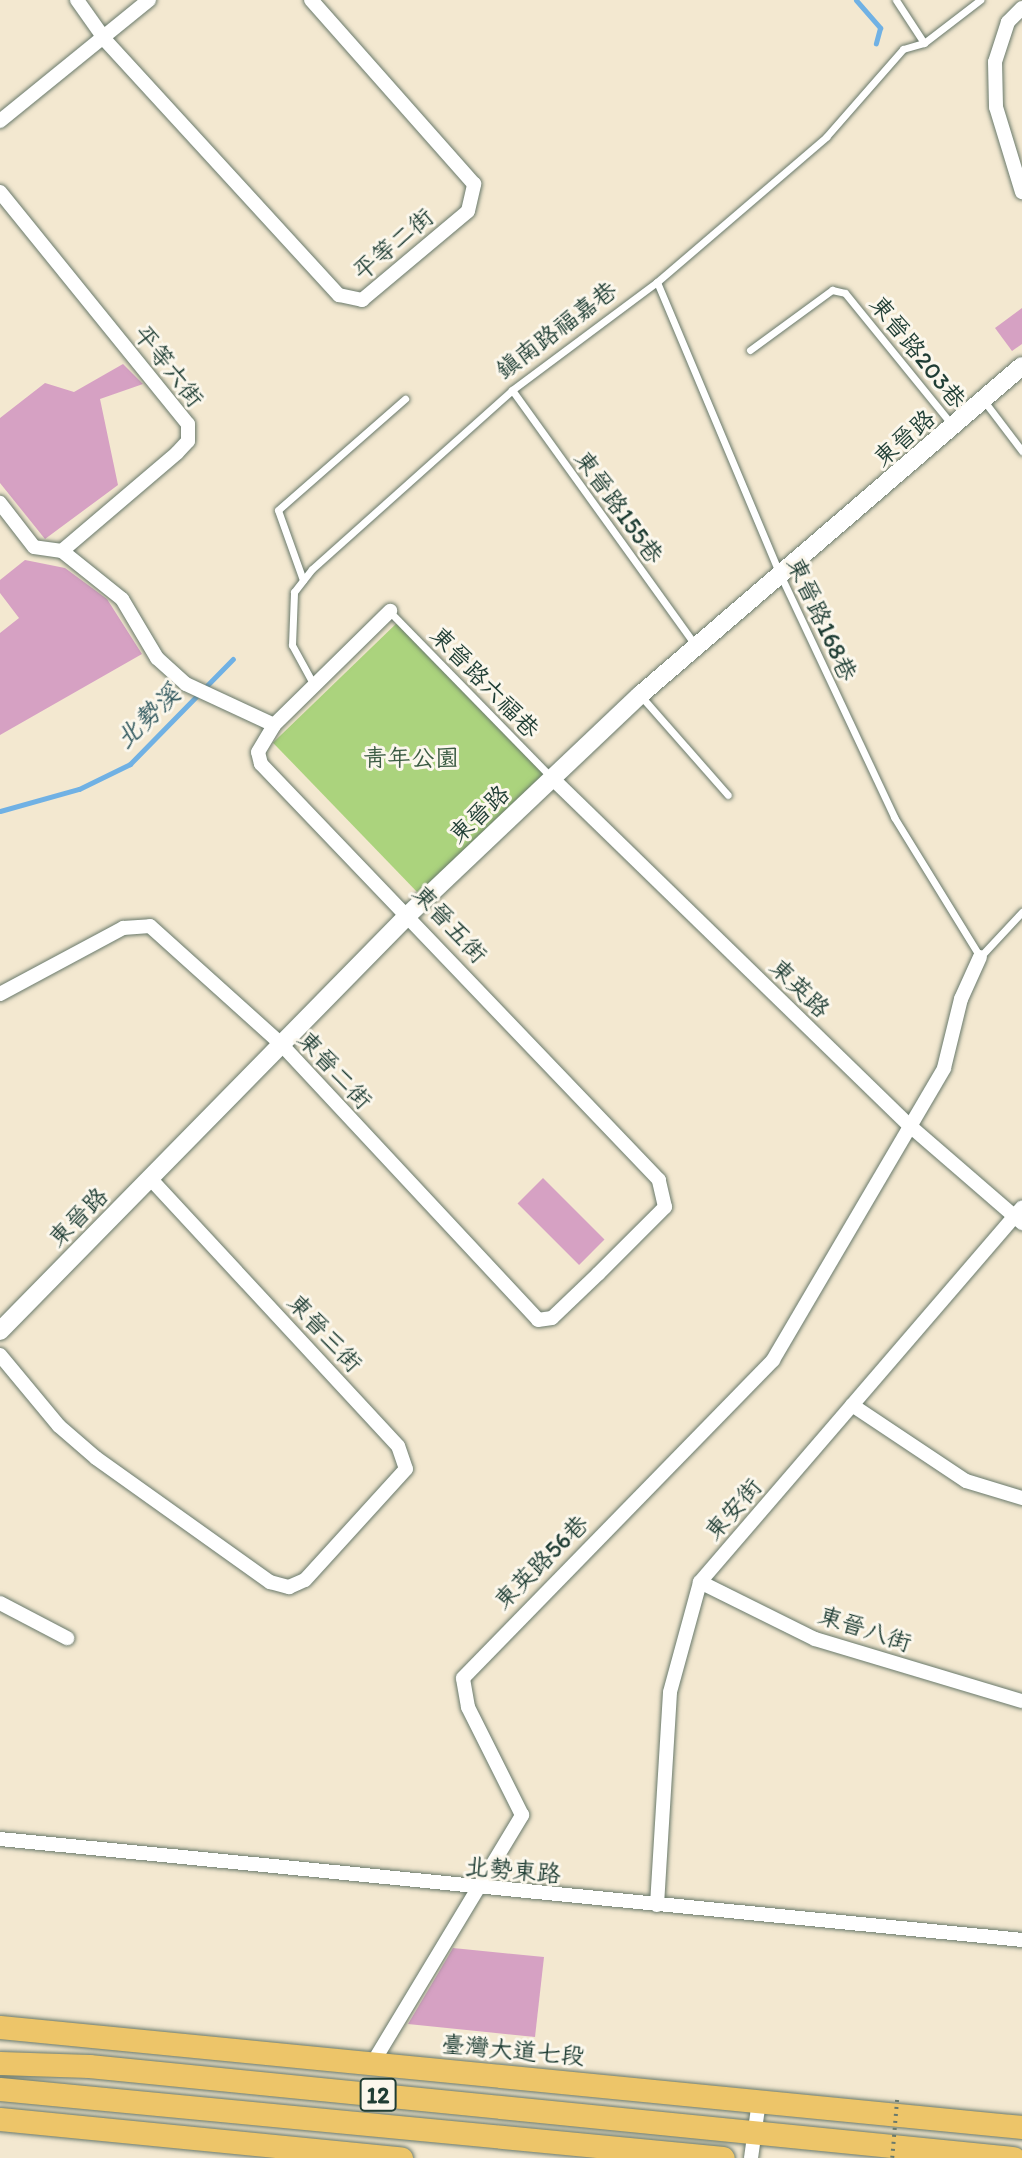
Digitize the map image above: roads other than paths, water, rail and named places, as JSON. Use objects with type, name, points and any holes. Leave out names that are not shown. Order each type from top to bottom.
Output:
[{"type":"main road","name":"臺灣大道七段","points":[[0,2027],[1022,2127]]},
{"type":"main road","name":"12","points":[[0,2063],[89,2066],[1013,2158]]},
{"type":"main road","name":"12","points":[[0,2089],[723,2158]]},
{"type":"main road","points":[[0,2119],[292,2152],[401,2158]]},
{"type":"street","name":"平等二街","points":[[77,0],[106,41],[339,295],[362,300],[468,211],[474,184],[311,0]]},
{"type":"street","points":[[0,121],[106,41],[149,0]]},
{"type":"street","points":[[1022,8],[1008,22],[995,62],[996,107],[1022,192]]},
{"type":"street","name":"平等六街","points":[[0,192],[188,424],[188,441],[177,453],[62,551]]},
{"type":"street","name":"東晉路","points":[[0,1331],[409,914],[640,695],[778,570],[954,427],[1022,366]]},
{"type":"street","points":[[0,503],[34,547],[62,551],[121,599],[157,658],[186,684],[274,725]]},
{"type":"street","name":"東晉五街","points":[[390,611],[316,688],[274,725],[258,752],[261,764],[409,914],[666,1192],[665,1207],[598,1274]]},
{"type":"street","name":"東英路","points":[[553,779],[909,1125],[1019,1216]]},
{"type":"street","name":"東晉二街","points":[[0,994],[122,928],[150,926],[281,1044],[538,1320],[552,1318],[598,1274]]},
{"type":"street","points":[[909,1125],[944,1068],[961,999],[980,957]]},
{"type":"street","name":"東英路56巷","points":[[372,2064],[480,1890],[522,1815],[468,1707],[463,1678],[774,1360],[909,1125]]},
{"type":"street","name":"東晉三街","points":[[0,1355],[59,1426],[96,1458],[270,1583],[289,1587],[305,1580],[406,1469],[398,1446],[150,1178]]},
{"type":"street","name":"東安街","points":[[657,1905],[670,1692],[700,1582],[1019,1216]]},
{"type":"street","points":[[852,1405],[966,1481],[1022,1499]]},
{"type":"street","name":"東晉八街","points":[[700,1582],[816,1639],[1022,1701]]},
{"type":"street","points":[[0,1603],[67,1638]]},
{"type":"street","name":"北勢東路","points":[[0,1839],[480,1890],[1022,1940]]},
{"type":"street","points":[[751,2158],[759,2101]]},
{"type":"lane","points":[[896,0],[924,43]]},
{"type":"lane","name":"鎮南路福嘉巷","points":[[303,580],[512,390],[657,282],[826,137],[903,49],[924,43],[980,0]]},
{"type":"lane","name":"東晉路168巷","points":[[657,282],[778,570],[894,817],[980,957]]},
{"type":"lane","name":"東晉路203巷","points":[[750,351],[832,290],[845,293],[954,427]]},
{"type":"lane","name":"東晉路155巷","points":[[512,390],[695,645]]},
{"type":"lane","points":[[316,688],[292,645],[294,592],[303,580],[278,510],[405,399]]},
{"type":"lane","points":[[984,400],[1022,451]]},
{"type":"lane","name":"東晉路六福巷","points":[[390,611],[553,779]]},
{"type":"lane","points":[[640,695],[728,795]]},
{"type":"lane","points":[[980,957],[1022,912]]},
{"type":"waterway","name":"北勢溪","points":[[856,0],[880,28],[876,43]]},
{"type":"waterway","name":"北勢溪","points":[[0,811],[79,789],[130,764],[233,659]]},
{"type":"park label","name":"青年公園","points":[[411,758]]}]
